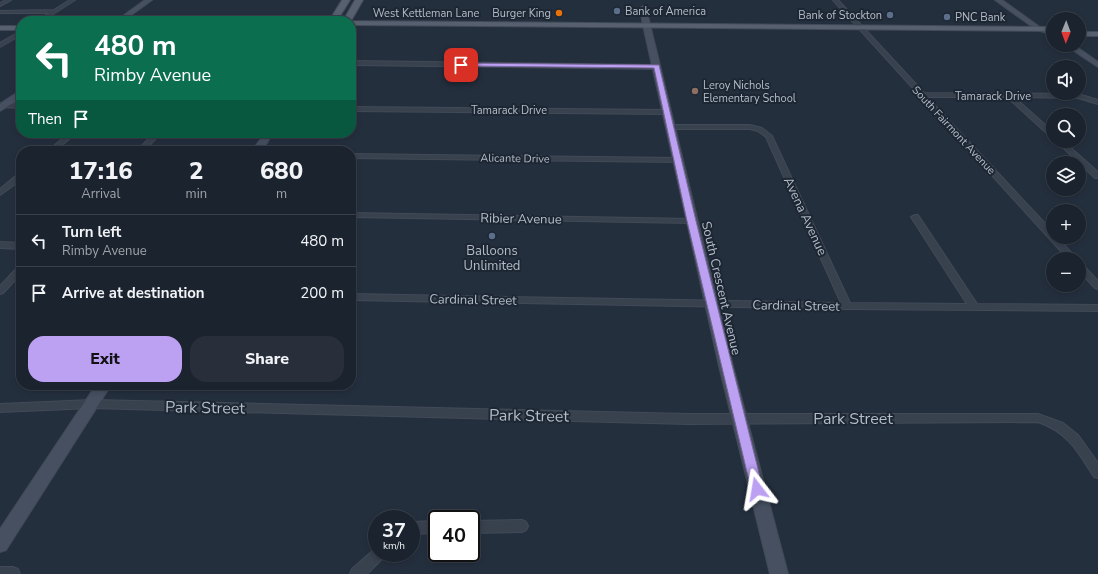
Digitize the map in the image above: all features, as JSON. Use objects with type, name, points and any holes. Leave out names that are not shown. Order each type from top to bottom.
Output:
[{"type":"main road","points":[[336,16],[346,0]]},
{"type":"main road","points":[[350,16],[359,0]]},
{"type":"main road","name":"West Kettleman Lane","points":[[356,23],[646,28]]},
{"type":"main road","points":[[457,29],[482,24]]},
{"type":"main road","points":[[0,28],[16,28]]},
{"type":"main road","name":"West Kettleman Lane","points":[[356,28],[1046,30]]},
{"type":"main road","name":"West Kettleman Lane","points":[[862,29],[1046,30]]},
{"type":"main road","points":[[1086,29],[1098,29]]},
{"type":"main road","points":[[0,32],[16,32]]},
{"type":"main road","points":[[1086,34],[1098,34]]},
{"type":"street","points":[[0,5],[9,0]]},
{"type":"street","points":[[46,16],[73,0]]},
{"type":"street","points":[[126,16],[149,0]]},
{"type":"street","name":"South Fairmont Avenue","points":[[835,0],[1067,252]]},
{"type":"street","points":[[998,0],[1039,29]]},
{"type":"street","points":[[1009,0],[1046,25]]},
{"type":"street","name":"South Crescent Avenue","points":[[643,8],[646,28],[657,67],[739,419],[779,574]]},
{"type":"street","points":[[0,12],[53,11]]},
{"type":"street","points":[[0,45],[16,35]]},
{"type":"street","points":[[1079,52],[1098,65]]},
{"type":"street","points":[[356,64],[657,67]]},
{"type":"street","name":"Tamarack Drive","points":[[922,95],[1078,96],[1098,102]]},
{"type":"street","points":[[1009,96],[1046,130]]},
{"type":"street","points":[[1,106],[16,97]]},
{"type":"street","points":[[1,106],[16,106]]},
{"type":"street","name":"Tamarack Drive","points":[[356,109],[667,112]]},
{"type":"street","name":"Avena Avenue","points":[[671,127],[750,127],[760,130],[769,136],[848,306]]},
{"type":"street","points":[[57,146],[67,138]]},
{"type":"street","points":[[145,146],[153,138]]},
{"type":"street","points":[[1067,148],[1098,176]]},
{"type":"street","name":"Alicante Drive","points":[[356,156],[679,160]]},
{"type":"street","points":[[0,193],[16,180]]},
{"type":"street","name":"Ribier Avenue","points":[[356,215],[692,221]]},
{"type":"street","points":[[915,217],[974,307]]},
{"type":"street","points":[[0,245],[16,246]]},
{"type":"street","points":[[1086,273],[1098,286]]},
{"type":"street","points":[[0,291],[16,274]]},
{"type":"street","name":"Cardinal Street","points":[[356,297],[711,302],[848,306],[1098,308]]},
{"type":"street","points":[[0,544],[101,390]]},
{"type":"street","name":"Park Street","points":[[0,408],[92,404],[739,419],[1038,418],[1057,424],[1074,436],[1098,473]]},
{"type":"street","points":[[480,527],[522,526]]},
{"type":"street","points":[[357,574],[370,562]]},
{"type":"street","points":[[0,574],[13,574]]},
{"type":"place","name":"Bank of America","points":[[617,11]]},
{"type":"place","name":"Burger King","points":[[559,13]]},
{"type":"place","name":"Bank of Stockton","points":[[890,15]]},
{"type":"place","name":"PNC Bank","points":[[947,17]]},
{"type":"place","name":"Leroy Nichols Elementary School","points":[[695,91]]},
{"type":"place","name":"Balloons Unlimited","points":[[492,236]]},
{"type":"route","points":[[461,65],[657,67],[729,379],[757,489]]}]
